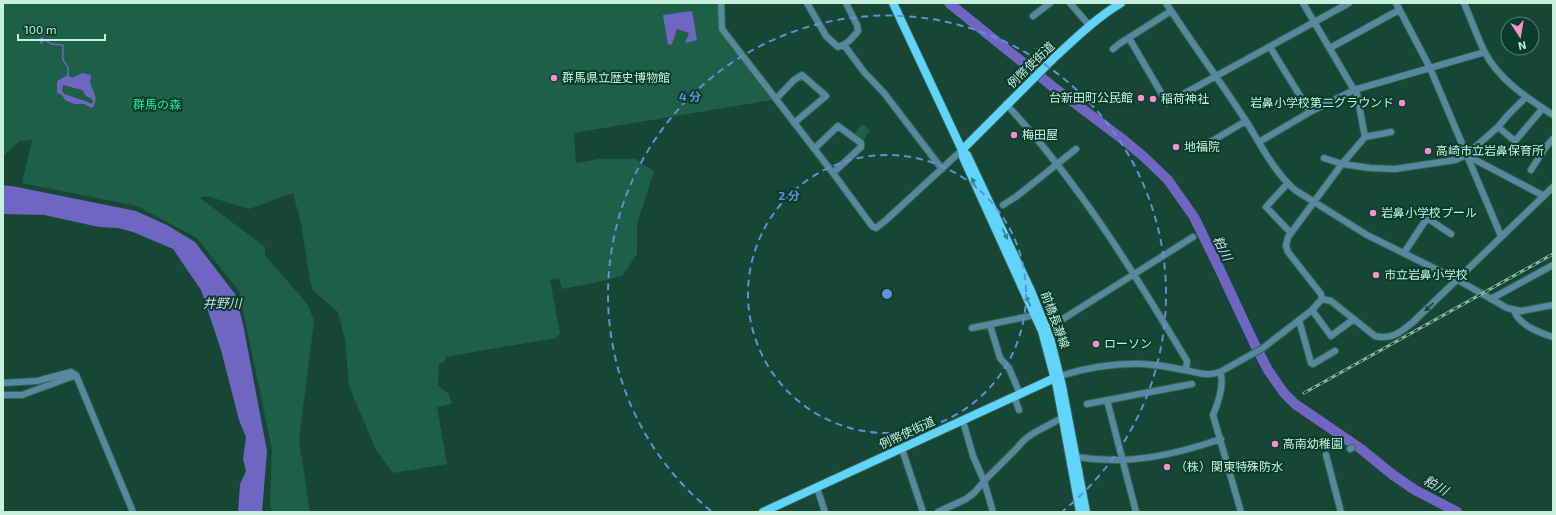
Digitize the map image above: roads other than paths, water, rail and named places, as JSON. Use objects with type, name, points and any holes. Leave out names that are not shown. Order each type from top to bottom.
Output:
[{"type":"main road","name":"前橋長瀞線","points":[[894,3],[962,150],[967,155],[991,204],[1047,329],[1076,457],[1086,512]]},
{"type":"main road","name":"例幣使街道","points":[[962,150],[1006,104],[1089,25],[1121,3]]},
{"type":"main road","name":"前橋長瀞線","points":[[962,150],[962,157],[1035,315],[1057,377],[1062,420],[1080,512]]},
{"type":"main road","name":"例幣使街道","points":[[764,512],[1057,377]]},
{"type":"street","points":[[721,3],[722,29],[872,226],[876,228],[962,150]]},
{"type":"street","points":[[807,3],[826,36],[838,47],[844,45],[852,39],[858,31],[857,25],[846,3]]},
{"type":"street","points":[[1033,16],[1050,3]]},
{"type":"street","points":[[1070,3],[1089,25]]},
{"type":"street","points":[[1166,3],[1287,184],[1313,202],[1367,235],[1458,280],[1514,310],[1530,310],[1553,304]]},
{"type":"street","points":[[1303,3],[1355,90],[1365,137]]},
{"type":"street","points":[[1129,38],[1167,103],[1349,3]]},
{"type":"street","points":[[1396,3],[1430,68],[1501,236]]},
{"type":"street","points":[[1464,3],[1485,52],[1501,75],[1514,88],[1553,115]]},
{"type":"street","points":[[1330,48],[1400,10]]},
{"type":"street","points":[[1113,49],[1171,11]]},
{"type":"street","points":[[844,45],[864,72],[884,93],[942,169]]},
{"type":"street","points":[[1270,47],[1310,112]]},
{"type":"street","points":[[1259,142],[1310,112],[1355,90],[1485,52]]},
{"type":"street","points":[[776,99],[794,80],[802,75],[826,96],[794,123]]},
{"type":"street","points":[[1324,158],[1342,164],[1370,168],[1395,169],[1455,160],[1466,155],[1498,127],[1526,97]]},
{"type":"street","points":[[1006,104],[1089,206],[1135,274],[1187,361],[1186,370]]},
{"type":"street","points":[[1498,127],[1515,141],[1543,108]]},
{"type":"street","points":[[1200,148],[1246,121]]},
{"type":"street","points":[[814,149],[838,126],[861,143],[861,147],[833,173]]},
{"type":"street","points":[[1322,299],[1321,294],[1288,252],[1286,246],[1288,237],[1342,164],[1365,137],[1391,132]]},
{"type":"street","points":[[1531,170],[1553,139]]},
{"type":"street","points":[[1003,205],[1017,196],[1076,149]]},
{"type":"street","points":[[1466,155],[1544,196]]},
{"type":"street","points":[[1287,184],[1266,207],[1291,233]]},
{"type":"street","points":[[1322,299],[1331,301],[1375,336],[1392,336],[1412,323],[1553,187]]},
{"type":"street","points":[[1404,253],[1427,218],[1451,234]]},
{"type":"street","points":[[1047,329],[1193,237]]},
{"type":"street","points":[[1491,299],[1553,265]]},
{"type":"street","points":[[1057,377],[1096,368],[1117,365],[1144,364],[1186,370],[1206,375],[1220,372],[1263,348],[1312,310],[1322,299]]},
{"type":"street","points":[[1312,310],[1331,336],[1354,319]]},
{"type":"street","points":[[1514,310],[1515,314],[1524,322],[1553,338]]},
{"type":"street","points":[[972,328],[1035,315]]},
{"type":"street","points":[[1299,320],[1311,363],[1313,364],[1335,352]]},
{"type":"street","points":[[990,325],[1000,358],[1009,368],[1017,395],[1019,410]]},
{"type":"street","points":[[3,383],[37,381],[72,372],[76,375],[133,512]]},
{"type":"street","points":[[1220,372],[1222,377],[1214,414],[1241,512]]},
{"type":"street","points":[[3,395],[22,395],[76,375]]},
{"type":"street","points":[[1087,404],[1192,384]]},
{"type":"street","points":[[1108,400],[1136,512]]},
{"type":"street","points":[[938,512],[966,499],[974,493],[1022,441],[1058,420],[1062,420]]},
{"type":"street","points":[[963,421],[973,456],[984,481],[993,512]]},
{"type":"street","points":[[1076,457],[1123,459],[1155,457],[1171,454],[1221,439]]},
{"type":"street","points":[[902,449],[923,512]]},
{"type":"street","points":[[1326,455],[1341,512]]},
{"type":"street","points":[[817,488],[825,512]]},
{"type":"water","points":[[692,11],[697,40],[685,43],[689,33],[677,29],[672,44],[668,45],[663,15]]},
{"type":"water","points":[[82,73],[91,75],[90,83],[96,99],[92,108],[84,104],[74,104],[65,100],[62,95],[57,93],[57,81],[68,75],[72,78]],"holes":[[[63,85],[82,90],[86,96],[92,99],[93,102],[91,104],[64,94],[62,90]]]},
{"type":"water","name":"井野川","points":[[3,185],[136,211],[167,225],[195,242],[235,294],[243,324],[267,451],[262,512],[238,512],[240,484],[246,471],[243,459],[246,437],[239,420],[221,350],[201,290],[173,249],[133,232],[118,228],[99,227],[44,215],[3,214]]},
{"type":"waterway","name":"粕川","points":[[949,3],[1052,86],[1125,141],[1168,180],[1194,217],[1255,345],[1268,370],[1284,393],[1295,404],[1361,449],[1393,475],[1415,490],[1457,512]]},
{"type":"waterway","points":[[43,42],[41,43],[40,39],[42,38],[51,44],[63,45],[63,59],[68,67],[68,75]]},
{"type":"railway","points":[[1304,393],[1553,254]]},
{"type":"place","name":"群馬県立歴史博物館","points":[[554,78]]},
{"type":"place","name":"台新田町公民館","points":[[1141,98]]},
{"type":"place","name":"稲荷神社","points":[[1153,99]]},
{"type":"place","name":"岩鼻小学校第二グラウンド","points":[[1402,103]]},
{"type":"place","name":"梅田屋","points":[[1014,135]]},
{"type":"place","name":"地福院","points":[[1176,147]]},
{"type":"place","name":"高崎市立岩鼻保育所","points":[[1428,151]]},
{"type":"place","name":"岩鼻小学校プール","points":[[1373,213]]},
{"type":"place","name":"市立岩鼻小学校","points":[[1376,275]]},
{"type":"place","name":"ローソン","points":[[1096,344]]},
{"type":"place","name":"高南幼稚園","points":[[1275,444]]},
{"type":"place","name":"（株）関東特殊防水","points":[[1167,467]]},
{"type":"park label","name":"群馬の森","points":[[157,105]]}]
